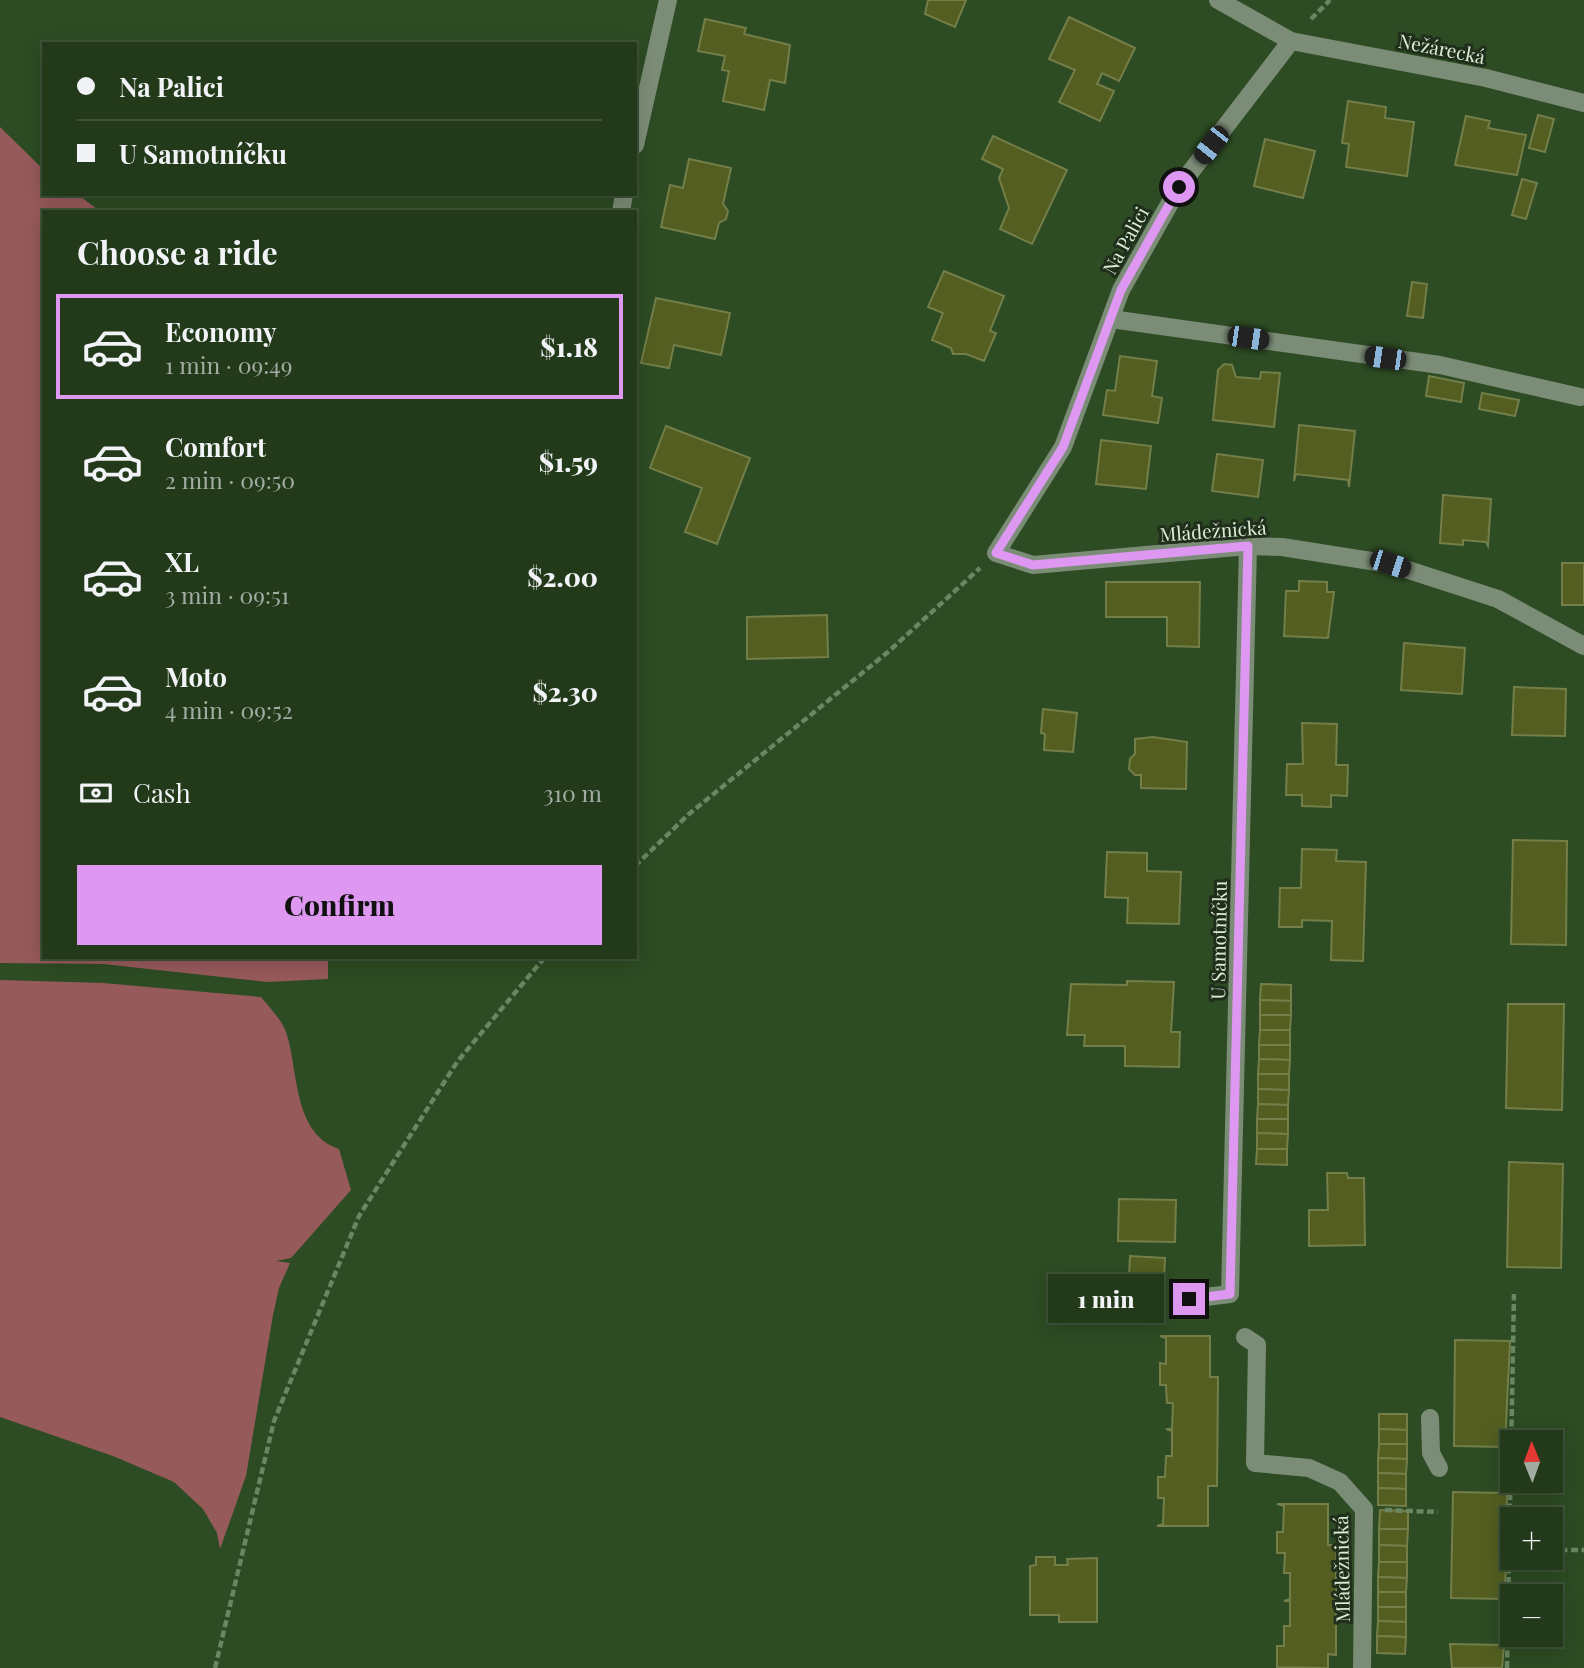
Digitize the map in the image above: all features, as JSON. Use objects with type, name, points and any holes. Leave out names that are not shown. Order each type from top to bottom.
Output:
[{"type":"street","points":[[637,136],[667,0]]},
{"type":"street","points":[[1218,0],[1291,41]]},
{"type":"street","name":"Nežárecká","points":[[1291,41],[1486,78],[1584,103]]},
{"type":"street","name":"Na Palici","points":[[996,553],[1063,447],[1121,290],[1179,187],[1291,41]]},
{"type":"street","points":[[1111,319],[1440,365],[1580,397]]},
{"type":"street","name":"Mládežnická","points":[[996,553],[1033,565],[1248,546],[1282,547],[1390,564],[1498,599],[1584,646]]},
{"type":"street","name":"U Samotníčku","points":[[1189,1299],[1230,1294],[1248,546]]},
{"type":"street","name":"Mládežnická","points":[[1245,1337],[1257,1345],[1255,1463],[1309,1468],[1340,1482],[1364,1509],[1362,1668]]},
{"type":"street","points":[[1430,1418],[1432,1453],[1438,1468]]},
{"type":"path","points":[[637,864],[688,814],[888,652],[996,553]]},
{"type":"path","points":[[215,1668],[274,1421],[359,1216],[457,1062],[543,959]]},
{"type":"path","points":[[1511,1507],[1514,1294]]},
{"type":"path","points":[[1364,1509],[1438,1512]]},
{"type":"path","points":[[1563,1550],[1584,1550]]},
{"type":"path","points":[[1507,1668],[1509,1570]]},
{"type":"shaded area","points":[[0,127],[42,168],[42,196],[80,196],[98,210],[42,210],[42,959],[328,959],[328,979],[267,982],[103,964],[0,963]]},
{"type":"shaded area","points":[[0,980],[103,983],[261,997],[286,1032],[305,1115],[324,1141],[339,1149],[351,1190],[291,1258],[276,1261],[290,1263],[279,1288],[273,1315],[246,1476],[220,1549],[217,1533],[203,1509],[174,1482],[113,1456],[0,1417]]},
{"type":"building","points":[[928,0],[966,0],[955,27],[925,14]]},
{"type":"building","points":[[1069,17],[1135,48],[1119,81],[1102,73],[1097,84],[1114,91],[1100,121],[1059,102],[1075,70],[1049,59]]},
{"type":"building","points":[[705,19],[746,28],[744,34],[790,45],[785,83],[770,80],[764,110],[723,101],[729,71],[722,70],[725,56],[698,51]]},
{"type":"building","points":[[1348,101],[1386,107],[1385,118],[1414,122],[1407,176],[1346,167],[1349,144],[1342,143]]},
{"type":"building","points":[[1538,115],[1554,119],[1545,152],[1529,148]]},
{"type":"building","points":[[1466,116],[1490,121],[1488,128],[1526,135],[1517,175],[1455,165]]},
{"type":"building","points":[[993,136],[1067,170],[1032,244],[1000,229],[1009,208],[999,178],[1003,169],[982,159]]},
{"type":"building","points":[[1265,139],[1315,151],[1303,198],[1254,186]]},
{"type":"building","points":[[689,159],[731,168],[723,204],[728,211],[726,219],[719,223],[715,239],[661,227],[670,185],[683,188]]},
{"type":"building","points":[[1522,179],[1537,183],[1526,219],[1512,215]]},
{"type":"building","points":[[944,271],[1004,296],[990,331],[996,333],[984,361],[966,354],[953,354],[951,348],[932,340],[943,313],[928,307]]},
{"type":"building","points":[[1412,282],[1427,284],[1423,318],[1407,316]]},
{"type":"building","points":[[656,298],[730,313],[721,355],[674,345],[669,368],[641,363]]},
{"type":"building","points":[[1120,356],[1157,361],[1152,396],[1162,398],[1158,423],[1103,415],[1107,390],[1115,391]]},
{"type":"building","points":[[1224,364],[1232,365],[1236,377],[1260,379],[1261,372],[1280,373],[1274,427],[1213,420],[1218,370]]},
{"type":"building","points":[[1429,376],[1464,383],[1461,402],[1426,396]]},
{"type":"building","points":[[1482,393],[1519,400],[1515,416],[1479,409]]},
{"type":"building","points":[[1299,425],[1355,431],[1349,487],[1348,480],[1296,474],[1294,481]]},
{"type":"building","points":[[666,426],[750,458],[717,544],[685,532],[702,488],[650,468]]},
{"type":"building","points":[[1101,440],[1151,446],[1146,489],[1096,484]]},
{"type":"building","points":[[1217,454],[1263,460],[1258,497],[1212,491]]},
{"type":"building","points":[[1443,495],[1491,499],[1488,546],[1486,542],[1463,540],[1463,545],[1440,543]]},
{"type":"building","points":[[1562,563],[1584,563],[1584,605],[1562,605]]},
{"type":"building","points":[[1299,581],[1327,582],[1327,592],[1334,592],[1328,638],[1284,636],[1286,591],[1299,591]]},
{"type":"building","points":[[1106,582],[1200,582],[1199,647],[1167,646],[1167,617],[1106,617]]},
{"type":"building","points":[[827,615],[828,657],[747,659],[747,617]]},
{"type":"building","points":[[1404,643],[1465,648],[1462,694],[1401,690]]},
{"type":"building","points":[[1514,687],[1566,689],[1565,736],[1512,735]]},
{"type":"building","points":[[1043,709],[1077,713],[1073,752],[1044,750],[1045,734],[1041,733]]},
{"type":"building","points":[[1302,723],[1337,724],[1336,765],[1348,765],[1347,796],[1331,795],[1331,807],[1302,806],[1302,795],[1286,795],[1287,764],[1303,764]]},
{"type":"building","points":[[1153,737],[1187,742],[1186,789],[1141,788],[1141,775],[1135,775],[1129,769],[1130,759],[1135,754],[1135,739]]},
{"type":"building","points":[[1513,840],[1567,841],[1566,945],[1511,944]]},
{"type":"building","points":[[1302,849],[1337,850],[1336,861],[1366,862],[1363,961],[1331,960],[1332,921],[1302,920],[1302,927],[1279,927],[1280,888],[1301,888]]},
{"type":"building","points":[[1107,852],[1147,853],[1147,871],[1181,872],[1179,924],[1127,923],[1128,898],[1105,897]]},
{"type":"building","points":[[1127,981],[1174,982],[1171,1032],[1180,1032],[1179,1067],[1125,1066],[1125,1046],[1084,1046],[1085,1035],[1067,1035],[1071,984],[1127,985]]},
{"type":"building","points":[[1261,984],[1291,985],[1291,1001],[1260,1000]]},
{"type":"building","points":[[1260,1000],[1291,1001],[1291,1015],[1260,1015]]},
{"type":"building","points":[[1508,1004],[1564,1004],[1562,1110],[1506,1108]]},
{"type":"building","points":[[1260,1015],[1291,1015],[1290,1030],[1260,1030]]},
{"type":"building","points":[[1260,1030],[1290,1030],[1290,1045],[1259,1045]]},
{"type":"building","points":[[1259,1045],[1290,1045],[1290,1060],[1259,1059]]},
{"type":"building","points":[[1259,1059],[1290,1060],[1289,1074],[1258,1074]]},
{"type":"building","points":[[1258,1074],[1289,1074],[1289,1090],[1258,1089]]},
{"type":"building","points":[[1258,1089],[1289,1090],[1288,1105],[1258,1104]]},
{"type":"building","points":[[1258,1104],[1288,1105],[1288,1119],[1257,1119]]},
{"type":"building","points":[[1257,1119],[1288,1119],[1288,1134],[1257,1133]]},
{"type":"building","points":[[1257,1133],[1288,1134],[1287,1149],[1257,1149]]},
{"type":"building","points":[[1257,1149],[1287,1149],[1287,1165],[1256,1164]]},
{"type":"building","points":[[1509,1162],[1563,1164],[1561,1268],[1507,1267]]},
{"type":"building","points":[[1327,1173],[1347,1173],[1348,1178],[1364,1178],[1365,1245],[1309,1246],[1309,1210],[1328,1210]]},
{"type":"building","points":[[1119,1199],[1176,1200],[1175,1242],[1118,1241]]},
{"type":"building","points":[[1130,1256],[1165,1258],[1164,1278],[1129,1276]]},
{"type":"building","points":[[1160,1336],[1210,1336],[1210,1377],[1218,1377],[1217,1486],[1208,1486],[1208,1526],[1157,1526],[1163,1524],[1164,1498],[1158,1498],[1158,1477],[1165,1477],[1166,1456],[1172,1456],[1172,1431],[1166,1429],[1172,1429],[1173,1403],[1167,1403],[1166,1385],[1160,1385],[1160,1363],[1166,1364],[1166,1338]]},
{"type":"building","points":[[1455,1340],[1510,1341],[1506,1430],[1500,1430],[1500,1447],[1454,1446]]},
{"type":"building","points":[[1379,1414],[1407,1414],[1407,1430],[1379,1429]]},
{"type":"building","points":[[1379,1429],[1407,1430],[1407,1444],[1379,1444]]},
{"type":"building","points":[[1379,1444],[1407,1444],[1407,1459],[1378,1458]]},
{"type":"building","points":[[1378,1458],[1407,1459],[1406,1474],[1378,1473]]},
{"type":"building","points":[[1378,1473],[1406,1474],[1406,1489],[1378,1488]]},
{"type":"building","points":[[1378,1488],[1406,1489],[1406,1506],[1378,1505]]},
{"type":"building","points":[[1453,1492],[1507,1493],[1507,1507],[1500,1507],[1500,1570],[1506,1570],[1505,1584],[1500,1584],[1500,1599],[1451,1598]]},
{"type":"building","points":[[1277,1504],[1328,1504],[1328,1545],[1336,1545],[1336,1655],[1328,1654],[1328,1668],[1277,1667],[1277,1646],[1284,1646],[1284,1626],[1290,1626],[1290,1601],[1284,1601],[1290,1599],[1290,1573],[1284,1573],[1285,1553],[1277,1553],[1277,1532],[1283,1532],[1284,1506]]},
{"type":"building","points":[[1380,1510],[1408,1511],[1408,1529],[1379,1529]]},
{"type":"building","points":[[1379,1529],[1408,1529],[1407,1546],[1379,1545]]},
{"type":"building","points":[[1379,1545],[1407,1546],[1407,1562],[1379,1562]]},
{"type":"building","points":[[1036,1557],[1055,1557],[1055,1565],[1068,1565],[1067,1559],[1097,1558],[1097,1622],[1059,1622],[1059,1615],[1030,1615],[1030,1566],[1036,1565]]},
{"type":"building","points":[[1379,1562],[1407,1562],[1407,1578],[1378,1577]]},
{"type":"building","points":[[1378,1577],[1407,1578],[1406,1592],[1378,1592]]},
{"type":"building","points":[[1378,1592],[1406,1592],[1406,1607],[1378,1607]]},
{"type":"building","points":[[1378,1607],[1406,1607],[1406,1622],[1378,1621]]},
{"type":"building","points":[[1378,1621],[1406,1622],[1406,1637],[1377,1636]]},
{"type":"building","points":[[1377,1636],[1406,1637],[1405,1654],[1377,1653]]},
{"type":"building","points":[[1450,1644],[1504,1647],[1502,1668],[1452,1668]]},
{"type":"route","points":[[1179,187],[1121,290],[1063,447],[996,553],[1033,565],[1248,546],[1230,1294],[1189,1299]]}]
